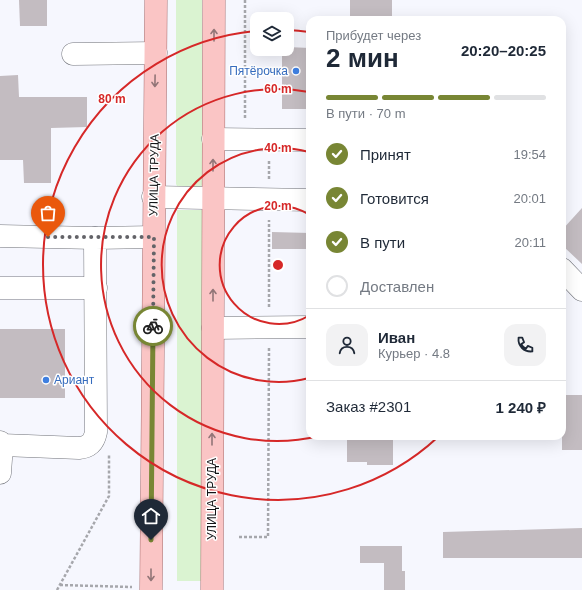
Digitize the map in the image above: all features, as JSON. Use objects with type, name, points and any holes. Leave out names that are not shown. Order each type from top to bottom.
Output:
[{"type":"main road","name":"УЛИЦА ТРУДА","points":[[142,588],[154,237],[156,0]]},
{"type":"main road","name":"УЛИЦА ТРУДА","points":[[212,590],[214,0]]},
{"type":"lane","points":[[74,54],[156,53]]},
{"type":"lane","points":[[213,138],[306,140]]},
{"type":"lane","points":[[154,197],[306,200]]},
{"type":"lane","points":[[0,236],[95,238],[154,237]]},
{"type":"lane","points":[[0,473],[1,443],[79,448],[86,447],[91,444],[95,438],[95,238]]},
{"type":"lane","points":[[566,273],[582,290]]},
{"type":"lane","points":[[0,288],[96,288]]},
{"type":"lane","points":[[213,328],[306,327]]},
{"type":"path","points":[[245,0],[245,139]]},
{"type":"path","points":[[239,537],[268,538],[269,139]]},
{"type":"path","points":[[60,585],[142,588]]},
{"type":"green space","points":[[176,0],[202,0],[202,185],[199,190],[179,190],[176,184]]},
{"type":"green space","points":[[177,210],[204,210],[203,581],[177,581]]},
{"type":"building","points":[[19,0],[47,0],[47,26],[20,26]]},
{"type":"building","points":[[350,0],[392,0],[392,16],[350,16]]},
{"type":"building","points":[[294,47],[306,48],[306,109],[282,109],[282,56],[294,56]]},
{"type":"building","points":[[18,75],[19,97],[87,97],[87,127],[51,128],[51,183],[24,183],[23,160],[0,160],[0,76]]},
{"type":"building","points":[[582,208],[582,264],[566,249],[566,226]]},
{"type":"building","points":[[272,232],[306,233],[306,249],[272,249]]},
{"type":"building","points":[[0,329],[65,329],[65,398],[0,398]]},
{"type":"building","points":[[566,395],[582,395],[582,450],[562,450],[562,440],[566,440]]},
{"type":"building","points":[[347,440],[393,440],[393,465],[367,465],[367,462],[347,462]]},
{"type":"building","points":[[582,528],[582,558],[443,558],[443,532]]},
{"type":"building","points":[[360,546],[402,546],[402,571],[405,571],[405,590],[384,590],[384,563],[360,563]]},
{"type":"way so far","points":[[48,237],[154,237],[153,326]]},
{"type":"place","name":"Пятёрочка","points":[[296,71]]},
{"type":"place","name":"Ариант","points":[[46,380]]},
{"type":"route","points":[[151,540],[153,326]]}]
